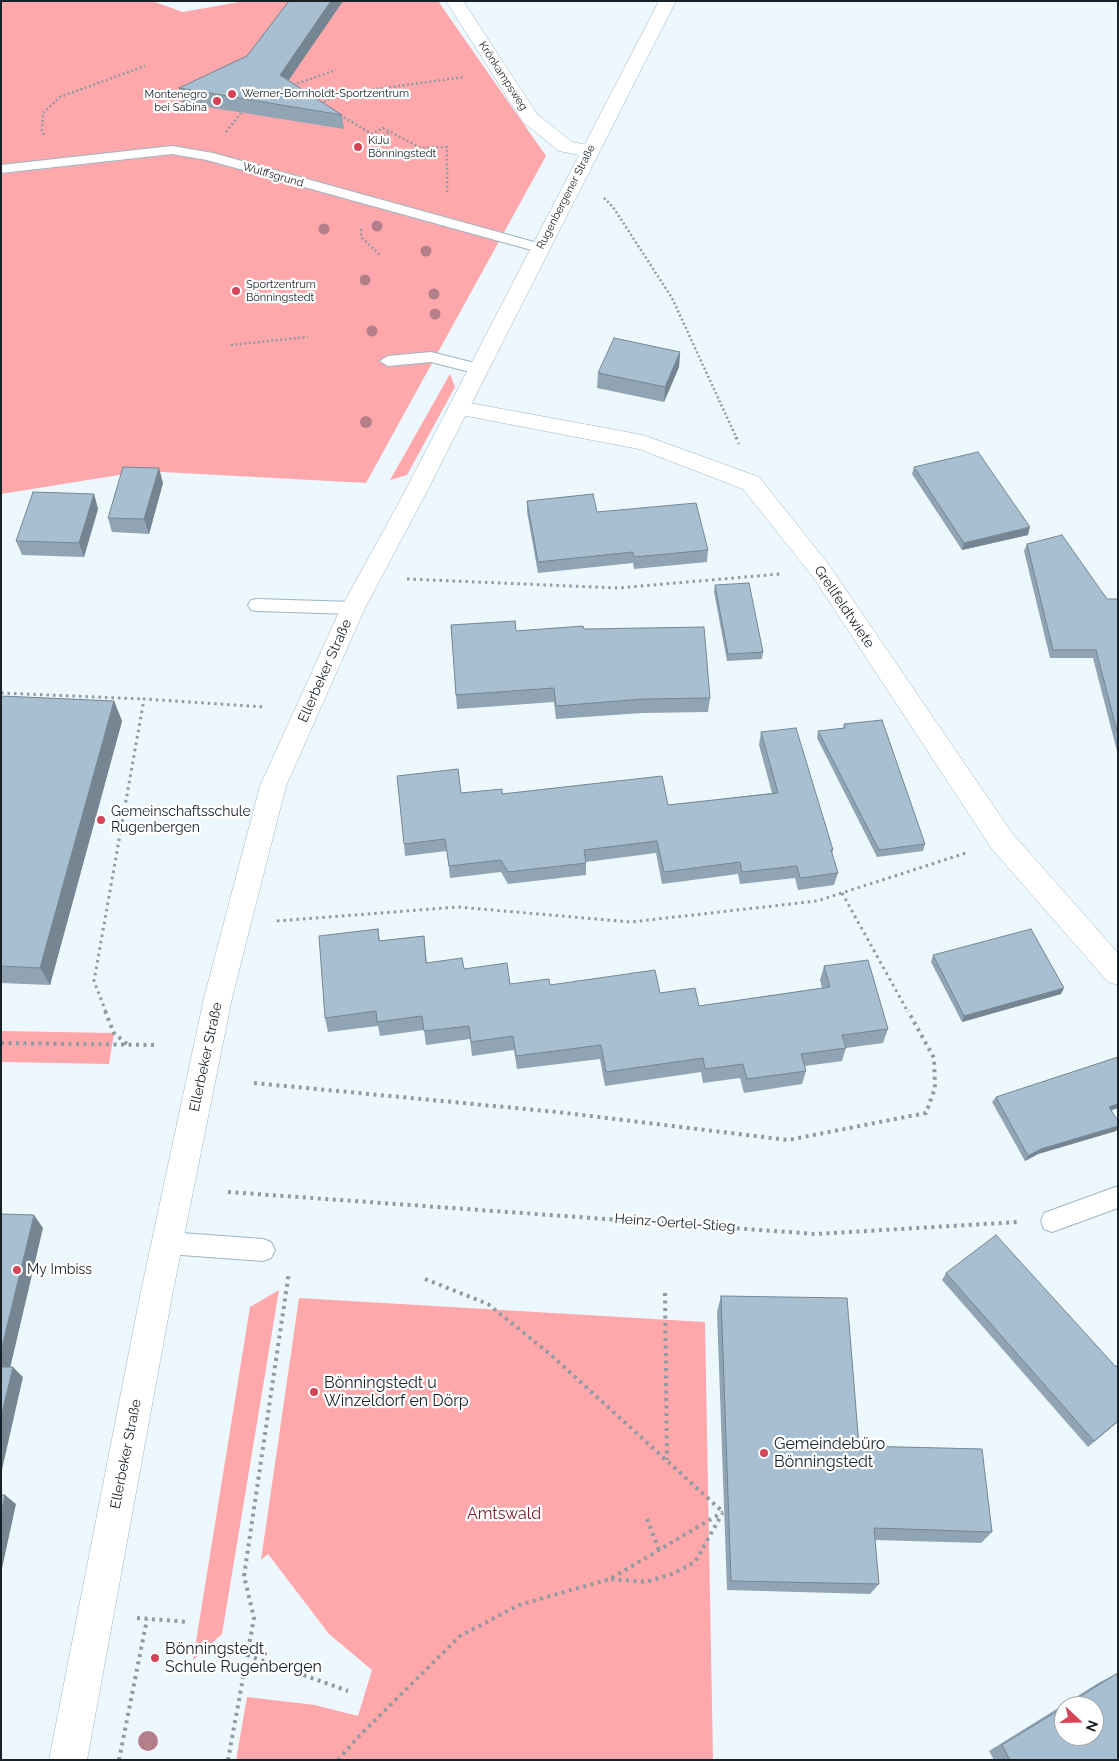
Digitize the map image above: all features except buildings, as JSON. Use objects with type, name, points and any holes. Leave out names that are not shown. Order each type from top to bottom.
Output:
[{"type":"main road","name":"Krönkampsweg","points":[[454,1],[530,118],[566,147],[590,151]]},
{"type":"main road","name":"Rugenbergener Straße","points":[[463,401],[668,1]]},
{"type":"main road","name":"Grellfeldtwiete","points":[[463,401],[643,442],[751,483],[820,571],[1002,841],[1118,973]]},
{"type":"main road","name":"Ellerbeker Straße","points":[[68,1760],[168,1243],[218,998],[274,786],[354,608],[463,401]]},
{"type":"lane","name":"Wulffsgrund","points":[[1,169],[172,150],[208,156],[540,248]]},
{"type":"lane","points":[[388,361],[431,357],[478,369]]},
{"type":"lane","points":[[257,605],[354,608]]},
{"type":"lane","points":[[1052,1221],[1118,1197]]},
{"type":"lane","points":[[168,1243],[263,1250]]},
{"type":"path","points":[[70,162],[54,151],[42,130],[43,113],[60,97],[145,66]]},
{"type":"path","points":[[293,85],[336,70]]},
{"type":"path","points":[[327,108],[319,104],[340,94],[500,72]]},
{"type":"path","points":[[334,112],[372,134],[382,128],[421,148],[447,147],[448,223]]},
{"type":"path","points":[[367,144],[390,132]]},
{"type":"path","points":[[600,194],[613,207],[672,298],[742,450]]},
{"type":"path","points":[[231,345],[308,337]]},
{"type":"path","points":[[402,579],[618,588],[820,571]]},
{"type":"path","points":[[1,693],[144,699],[265,707]]},
{"type":"path","points":[[128,1045],[114,1034],[94,981],[144,699]]},
{"type":"path","points":[[269,921],[458,907],[632,922],[817,901],[1002,841]]},
{"type":"path","points":[[254,1083],[557,1112],[788,1140],[926,1113],[935,1088],[934,1058],[842,893]]},
{"type":"path","points":[[1,1043],[156,1045]]},
{"type":"path","name":"Heinz-Oertel-Stieg","points":[[228,1192],[816,1234],[1052,1221]]},
{"type":"path","points":[[228,1760],[254,1618],[244,1576],[289,1277],[286,1265]]},
{"type":"path","points":[[425,1279],[482,1300],[551,1355],[723,1512]]},
{"type":"path","points":[[665,1293],[668,1461]]},
{"type":"path","points":[[338,1760],[357,1738],[460,1636],[519,1605],[610,1579],[723,1512]]},
{"type":"path","points":[[610,1579],[646,1582],[672,1574],[695,1562],[723,1512]]},
{"type":"path","points":[[647,1519],[659,1550]]},
{"type":"path","points":[[136,1618],[189,1622]]},
{"type":"path","points":[[119,1760],[147,1619]]},
{"type":"path","points":[[247,1655],[348,1691]]},
{"type":"green space","name":"Sportzentrum Bönningstedt","points":[[1,1],[152,1],[183,12],[245,1],[438,1],[546,156],[366,483],[144,471],[1,494]]},
{"type":"green space","points":[[450,374],[455,387],[407,475],[390,480]]},
{"type":"green space","points":[[1,1031],[114,1033],[109,1064],[1,1062]]},
{"type":"green space","points":[[279,1290],[222,1634],[193,1660],[250,1307]]},
{"type":"green space","name":"Amtswald","points":[[299,1298],[705,1322],[713,1760],[236,1760],[247,1697],[315,1705],[358,1716],[372,1670],[329,1634],[268,1554],[261,1560]]},
{"type":"place","name":"Werner-Bornholdt-Sportzentrum","points":[[232,94]]},
{"type":"place","name":"Montenegro bei Sabina","points":[[217,101]]},
{"type":"place","name":"KiJu Bönningstedt","points":[[358,147]]},
{"type":"place","name":"Sportzentrum Bönningstedt","points":[[236,291]]},
{"type":"place","name":"Gemeinschaftsschule Rugenbergen","points":[[101,820]]},
{"type":"place","name":"My Imbiss","points":[[17,1270]]},
{"type":"place","name":"Bönningstedt u Winzeldorf en Dörp","points":[[314,1392]]},
{"type":"place","name":"Gemeindebüro Bönningstedt","points":[[764,1453]]},
{"type":"place","name":"Bönningstedt, Schule Rugenbergen","points":[[155,1658]]}]
